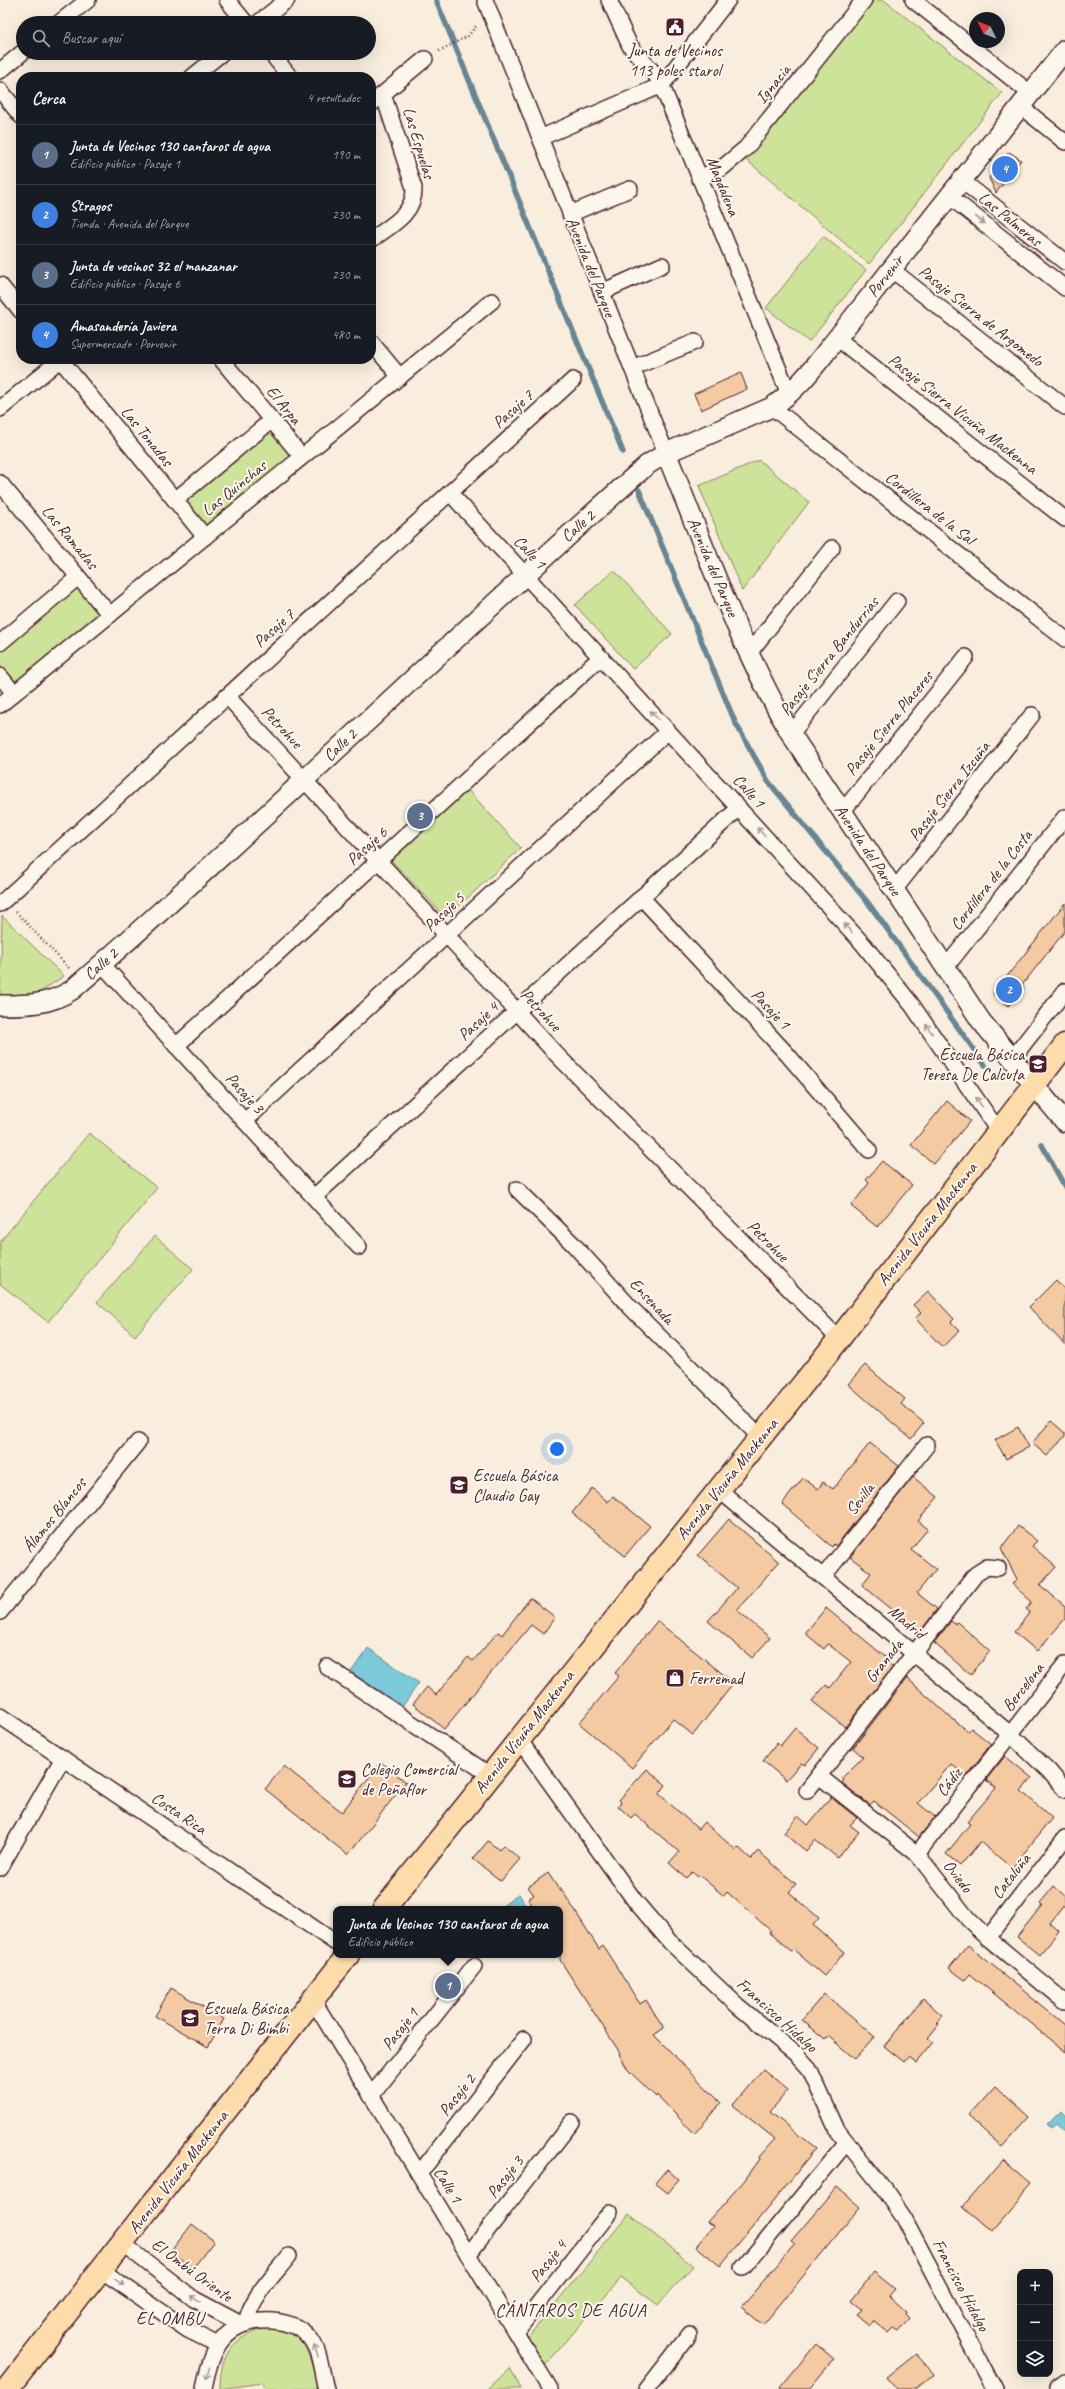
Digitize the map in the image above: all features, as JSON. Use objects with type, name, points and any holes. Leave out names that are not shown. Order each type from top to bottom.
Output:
[{"type":"main road","name":"Avenida Vicuña Mackenna","points":[[386,1906],[518,1738],[839,1339],[999,1132],[1034,1083],[1065,1045]]},
{"type":"main road","name":"Avenida Vicuña Mackenna","points":[[7,2389],[346,1958]]},
{"type":"street","points":[[68,16],[88,0]]},
{"type":"street","points":[[227,0],[240,16]]},
{"type":"street","points":[[267,16],[287,0]]},
{"type":"street","name":"Avenida del Parque","points":[[485,0],[666,453],[749,653],[770,698],[791,734],[981,1021],[1065,1122]]},
{"type":"street","name":"Magdalena","points":[[609,0],[627,41],[655,72],[662,85],[789,394]]},
{"type":"street","points":[[540,138],[662,85],[728,0]]},
{"type":"street","name":"Ignacia","points":[[699,178],[722,168],[746,148],[864,0]]},
{"type":"street","points":[[913,0],[1025,100],[1065,142]]},
{"type":"street","name":"Porvenir","points":[[666,453],[772,407],[789,394],[837,338],[1065,50]]},
{"type":"street","points":[[0,71],[16,58]]},
{"type":"street","points":[[376,100],[425,59]]},
{"type":"street","points":[[198,72],[213,60]]},
{"type":"street","points":[[277,60],[286,72]]},
{"type":"street","name":"Las Espuelas","points":[[376,236],[403,216],[412,205],[414,188],[383,94]]},
{"type":"street","points":[[2,98],[16,111]]},
{"type":"street","name":"Las Palmeras","points":[[961,180],[1065,262]]},
{"type":"street","points":[[570,214],[630,189]]},
{"type":"street","name":"Las Palmeras","points":[[949,196],[1065,288]]},
{"type":"street","points":[[602,292],[662,265]]},
{"type":"street","name":"Pasaje Sierra de Argomedo","points":[[891,269],[1065,407]]},
{"type":"street","points":[[0,285],[16,305]]},
{"type":"street","name":"Las Quinchas","points":[[0,705],[492,301]]},
{"type":"street","name":"Pasaje Sierra Vicuña Mackenna","points":[[837,338],[1065,519]]},
{"type":"street","points":[[632,368],[695,342]]},
{"type":"street","points":[[376,348],[400,377]]},
{"type":"street","points":[[0,409],[55,364]]},
{"type":"street","name":"Las Tonadas","points":[[65,364],[205,537]]},
{"type":"street","name":"El Arpa","points":[[225,364],[302,457]]},
{"type":"street","name":"Pasaje 7","points":[[2,902],[573,380]]},
{"type":"street","name":"Cordillera de la Sal","points":[[772,407],[1065,639]]},
{"type":"street","name":"Las Quinchas","points":[[175,500],[272,420]]},
{"type":"street","name":"Calle 2","points":[[0,1005],[29,1005],[52,1001],[62,996],[82,981],[304,779],[524,573],[647,465],[666,453]]},
{"type":"street","name":"Las Ramadas","points":[[0,483],[110,615]]},
{"type":"street","name":"Calle 1","points":[[450,493],[668,730],[891,977],[999,1132]]},
{"type":"street","points":[[749,653],[832,548]]},
{"type":"street","points":[[0,643],[78,577]]},
{"type":"street","name":"Pasaje Sierra Bandurrias","points":[[791,734],[897,601]]},
{"type":"street","name":"Pasaje 6","points":[[176,1046],[601,657]]},
{"type":"street","name":"Pasaje Sierra Placeres","points":[[843,812],[966,657]]},
{"type":"street","points":[[0,676],[14,693]]},
{"type":"street","name":"Petrohue","points":[[227,696],[517,1012],[608,1107],[839,1339]]},
{"type":"street","name":"Pasaje Sierra Izcuña","points":[[895,889],[1032,715]]},
{"type":"street","name":"Pasaje 5","points":[[245,1121],[668,730]]},
{"type":"street","name":"Pasaje 4","points":[[314,1197],[739,808]]},
{"type":"street","name":"Cordillera de la Costa","points":[[946,967],[1065,816]]},
{"type":"street","name":"Pasaje 1","points":[[641,897],[787,1054],[869,1150]]},
{"type":"street","name":"Pasaje 3","points":[[102,964],[359,1247]]},
{"type":"street","points":[[1012,1059],[1065,992]]},
{"type":"street","name":"Ensenada","points":[[517,1190],[573,1244],[631,1308],[760,1437]]},
{"type":"street","name":"Álamos Blancos","points":[[0,1612],[138,1442]]},
{"type":"street","name":"Sevilla","points":[[823,1577],[927,1445]]},
{"type":"street","name":"Madrid","points":[[718,1489],[1010,1734],[1049,1771],[1065,1790]]},
{"type":"street","name":"Granada","points":[[807,1791],[976,1574],[987,1567],[998,1568]]},
{"type":"street","name":"Bercelona","points":[[1010,1734],[1065,1664]]},
{"type":"street","points":[[327,1667],[490,1775]]},
{"type":"street","name":"Costa Rica","points":[[0,1716],[333,1941]]},
{"type":"street","name":"Cádiz","points":[[917,1854],[1010,1734]]},
{"type":"street","name":"Francisco Hidalgo","points":[[518,1738],[635,1900],[670,1942],[711,1982],[804,2061],[813,2076],[829,2117],[846,2143],[897,2206],[994,2389]]},
{"type":"street","points":[[0,1868],[63,1758]]},
{"type":"street","name":"Oviedo","points":[[819,1776],[917,1854],[954,1903],[988,1938],[1065,2002]]},
{"type":"street","name":"Cataluña","points":[[988,1938],[1065,1838]]},
{"type":"street","name":"Pasaje 1","points":[[371,2096],[474,1966]]},
{"type":"street","name":"Calle 1","points":[[313,2000],[550,2389]]},
{"type":"street","name":"Pasaje 2","points":[[419,2174],[524,2039]]},
{"type":"street","name":"Pasaje 3","points":[[468,2254],[572,2122]]},
{"type":"street","points":[[743,2268],[846,2143]]},
{"type":"street","name":"Pasaje 4","points":[[516,2332],[610,2212]]},
{"type":"street","name":"El Ombú Oriente","points":[[122,2243],[194,2299],[244,2323],[223,2339]]},
{"type":"street","points":[[289,2256],[254,2300],[244,2323],[262,2321],[283,2322],[301,2330],[314,2345],[326,2389]]},
{"type":"street","points":[[101,2270],[188,2330],[223,2339],[211,2360],[204,2389]]},
{"type":"street","points":[[647,2389],[689,2335]]},
{"type":"street","points":[[1058,2389],[1065,2384]]},
{"type":"path","points":[[443,49],[468,36]]},
{"type":"path","points":[[2,902],[82,981]]},
{"type":"green space","points":[[874,0],[884,0],[1002,93],[869,264],[744,158]]},
{"type":"green space","points":[[823,236],[866,270],[809,342],[766,308]]},
{"type":"green space","points":[[269,430],[293,456],[206,528],[182,500]]},
{"type":"green space","points":[[759,460],[809,502],[742,591],[699,486]]},
{"type":"green space","points":[[614,570],[672,634],[633,669],[575,605]]},
{"type":"green space","points":[[76,587],[99,615],[15,685],[0,666],[0,651]]},
{"type":"green space","points":[[467,789],[521,848],[446,918],[391,860]]},
{"type":"green space","points":[[2,916],[64,976],[37,994],[0,996]]},
{"type":"green space","points":[[89,1133],[157,1188],[48,1322],[0,1284],[0,1242]]},
{"type":"green space","points":[[155,1236],[193,1269],[135,1336],[97,1302]]},
{"type":"green space","points":[[629,2214],[693,2266],[658,2305],[621,2278],[543,2368],[527,2338]]},
{"type":"green space","points":[[266,2328],[280,2329],[298,2338],[304,2346],[312,2365],[318,2389],[265,2389],[263,2383],[220,2389],[222,2366],[230,2349],[244,2337]]},
{"type":"green space","points":[[510,2368],[521,2389],[489,2389],[489,2388]]},
{"type":"water","points":[[368,1648],[419,1683],[402,1707],[351,1672]]},
{"type":"water","points":[[519,1894],[525,1904],[522,1906],[502,1906]]},
{"type":"water","points":[[1059,2111],[1065,2116],[1065,2133],[1055,2124],[1050,2128],[1046,2124]]},
{"type":"building","points":[[1009,152],[1021,160],[996,193],[989,178]]},
{"type":"building","points":[[741,373],[747,389],[701,410],[694,394]]},
{"type":"building","points":[[1065,903],[1065,931],[1022,985],[1024,987],[1008,1006],[993,994]]},
{"type":"building","points":[[947,1101],[970,1121],[934,1164],[911,1145]]},
{"type":"building","points":[[882,1161],[912,1185],[877,1227],[851,1206],[869,1183],[866,1180]]},
{"type":"building","points":[[1056,1280],[1065,1290],[1065,1345],[1029,1307]]},
{"type":"building","points":[[928,1291],[954,1319],[951,1322],[960,1331],[942,1347],[915,1318],[921,1313],[913,1305]]},
{"type":"building","points":[[865,1365],[905,1399],[901,1404],[924,1423],[911,1439],[848,1384]]},
{"type":"building","points":[[1051,1421],[1065,1433],[1065,1436],[1047,1456],[1032,1443]]},
{"type":"building","points":[[1018,1427],[1029,1447],[1006,1459],[995,1440]]},
{"type":"building","points":[[870,1443],[899,1466],[836,1546],[834,1544],[832,1547],[782,1504],[803,1478],[818,1489],[823,1482],[833,1489]]},
{"type":"building","points":[[913,1477],[938,1497],[918,1521],[928,1529],[911,1549],[936,1569],[917,1593],[937,1609],[920,1632],[862,1585],[871,1573],[850,1557]]},
{"type":"building","points":[[592,1488],[608,1502],[613,1496],[650,1526],[625,1556],[572,1513]]},
{"type":"building","points":[[729,1519],[779,1562],[737,1610],[770,1638],[752,1658],[708,1621],[737,1588],[698,1555]]},
{"type":"building","points":[[1018,1526],[1037,1541],[1032,1546],[1056,1567],[1040,1585],[1065,1606],[1065,1619],[1037,1651],[1014,1632],[1030,1612],[1026,1609],[1032,1602],[1012,1584],[1017,1579],[1001,1548]]},
{"type":"building","points":[[530,1598],[555,1617],[543,1634],[531,1625],[444,1729],[413,1704],[427,1687],[436,1695],[468,1657],[473,1661],[498,1632],[502,1635]]},
{"type":"building","points":[[826,1608],[889,1660],[887,1662],[893,1667],[845,1727],[812,1701],[826,1685],[830,1688],[851,1662],[828,1644],[824,1649],[805,1633]]},
{"type":"building","name":"Ferremad","points":[[657,1621],[734,1683],[693,1735],[673,1719],[632,1768],[579,1723],[619,1676],[615,1673]]},
{"type":"building","points":[[951,1621],[955,1624],[957,1622],[990,1651],[971,1675],[934,1643]]},
{"type":"building","points":[[907,1678],[950,1717],[968,1731],[971,1728],[991,1744],[966,1776],[951,1764],[918,1803],[935,1817],[919,1837],[874,1801],[870,1805],[842,1783],[844,1780],[842,1778],[863,1757],[853,1748]]},
{"type":"building","points":[[795,1728],[819,1748],[805,1765],[801,1763],[786,1780],[763,1761],[777,1743],[780,1746]]},
{"type":"building","points":[[1005,1756],[1032,1778],[1021,1791],[1052,1818],[1012,1868],[980,1842],[960,1866],[946,1854],[970,1824],[967,1822],[996,1788],[986,1780]]},
{"type":"building","points":[[381,1762],[406,1782],[348,1855],[265,1789],[284,1766],[342,1812]]},
{"type":"building","points":[[647,1769],[666,1785],[659,1794],[698,1829],[704,1822],[736,1850],[738,1847],[751,1859],[758,1851],[796,1884],[789,1892],[819,1918],[813,1925],[845,1952],[824,1976],[793,1949],[791,1951],[769,1932],[771,1931],[727,1892],[724,1896],[699,1875],[698,1877],[692,1872],[686,1878],[669,1863],[679,1852],[635,1814],[631,1818],[618,1806],[621,1802],[619,1800]]},
{"type":"building","points":[[831,1797],[857,1818],[850,1825],[859,1832],[838,1858],[815,1840],[806,1851],[784,1833],[798,1816],[808,1825]]},
{"type":"building","points":[[488,1841],[499,1850],[503,1845],[520,1859],[501,1881],[473,1859]]},
{"type":"building","points":[[548,1873],[560,1891],[560,1887],[599,1949],[603,1946],[640,2004],[646,2000],[664,2028],[654,2035],[721,2103],[694,2134],[657,2095],[656,2097],[628,2070],[619,2054],[620,2053],[560,1960],[560,1958],[563,1958],[563,1906],[533,1906],[528,1899],[534,1895],[528,1887]]},
{"type":"building","points":[[1054,1886],[1065,1896],[1065,1904],[1050,1923],[1059,1931],[1039,1955],[1017,1937],[1042,1905],[1040,1903]]},
{"type":"building","points":[[968,1945],[1065,2025],[1065,2052],[970,1974],[965,1980],[949,1968]]},
{"type":"building","name":"Escuela Básica Terra Di Bimbi","points":[[171,1988],[224,2019],[208,2047],[155,2016]]},
{"type":"building","points":[[824,1994],[875,2037],[855,2059],[828,2036],[825,2039],[802,2020]]},
{"type":"building","points":[[923,1999],[942,2015],[937,2022],[939,2024],[928,2038],[933,2042],[916,2063],[908,2057],[904,2062],[884,2046]]},
{"type":"building","points":[[763,2069],[788,2090],[770,2112],[816,2149],[720,2266],[696,2246],[713,2226],[707,2222],[744,2181],[760,2159],[759,2157],[775,2139],[733,2105]]},
{"type":"building","points":[[995,2086],[1029,2117],[1002,2147],[968,2116]]},
{"type":"building","points":[[1003,2160],[1032,2185],[991,2232],[962,2207]]},
{"type":"building","points":[[667,2169],[679,2180],[668,2193],[655,2183]]},
{"type":"building","points":[[837,2187],[860,2207],[763,2325],[741,2307],[795,2244],[791,2241]]},
{"type":"building","points":[[192,2224],[214,2241],[193,2268],[171,2251]]},
{"type":"building","points":[[874,2272],[895,2289],[889,2296],[907,2312],[906,2314],[910,2318],[899,2331],[894,2328],[889,2333],[873,2320],[869,2326],[857,2316],[862,2310],[851,2301]]},
{"type":"building","points":[[816,2344],[834,2359],[809,2389],[779,2389]]},
{"type":"building","points":[[916,2354],[934,2374],[916,2389],[897,2389],[887,2377]]},
{"type":"waterway","points":[[436,0],[623,452]]},
{"type":"waterway","points":[[639,490],[735,722],[768,781],[869,904],[985,1065]]},
{"type":"waterway","points":[[1042,1145],[1065,1187]]},
{"type":"place","name":"Junta de Vecinos 113 poles starol","points":[[675,27]]},
{"type":"place","name":"Amasandería Javiera","points":[[1005,169]]},
{"type":"place","name":"Junta de vecinos 32 el manzanar","points":[[420,816]]},
{"type":"place","name":"Stragos","points":[[1009,990]]},
{"type":"place","name":"Escuela Básica Teresa De Calcuta","points":[[1038,1064]]},
{"type":"place","name":"Escuela Básica Claudio Gay","points":[[459,1485]]},
{"type":"place","name":"Ferremad","points":[[675,1678]]},
{"type":"place","name":"Colegio Comercial de Peñaflor","points":[[347,1779]]},
{"type":"place","name":"Junta de Vecinos 130 cantaros de agua","points":[[448,1986]]},
{"type":"place","name":"Escuela Básica Terra Di Bimbi","points":[[190,2018]]},
{"type":"district","name":"CÁNTAROS DE AGUA","points":[[571,2310]]},
{"type":"district","name":"EL OMBU","points":[[170,2318]]}]
